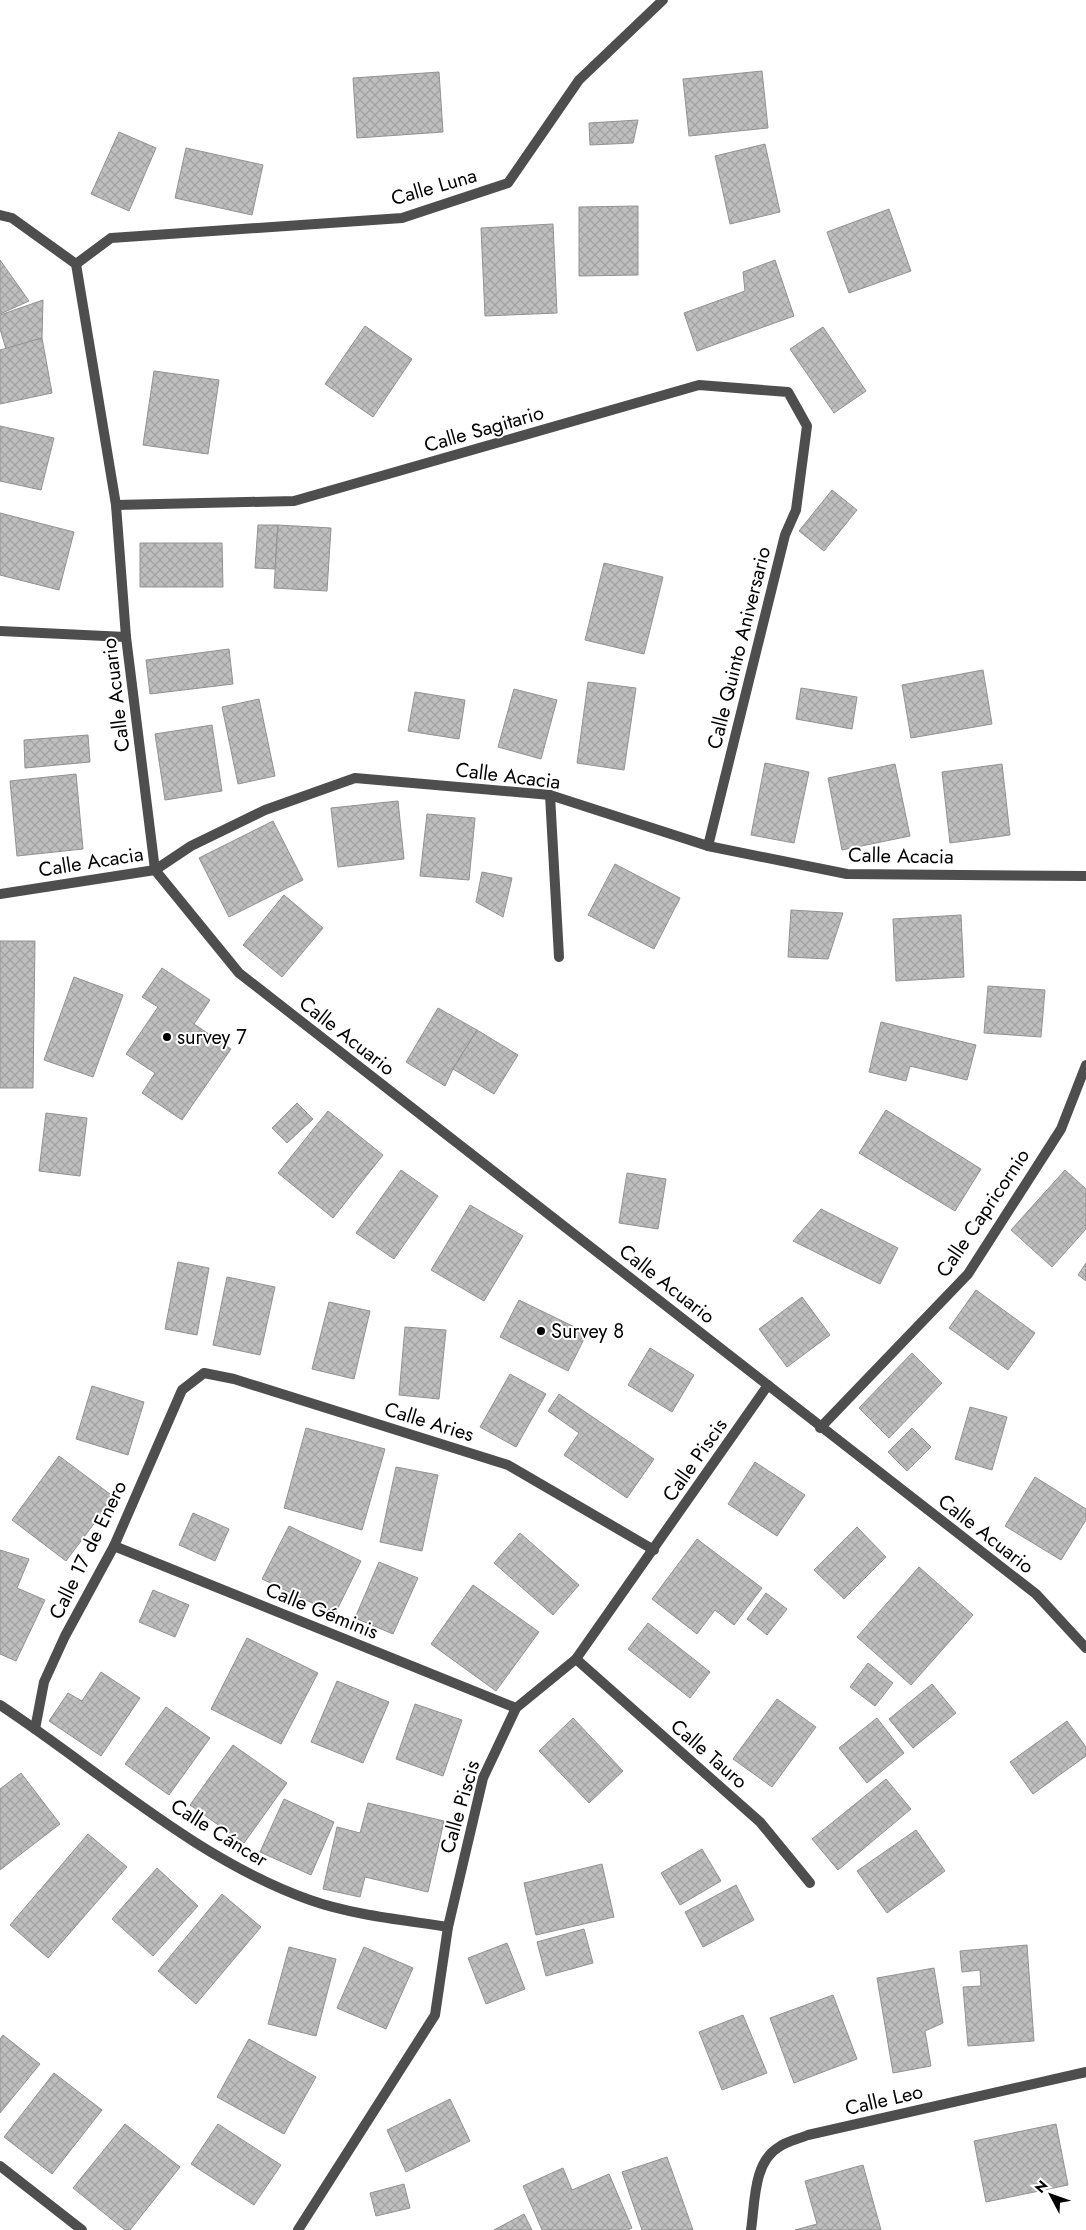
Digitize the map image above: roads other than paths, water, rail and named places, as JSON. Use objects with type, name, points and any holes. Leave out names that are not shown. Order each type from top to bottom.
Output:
[{"type":"street","name":"Calle Luna","points":[[76,264],[111,238],[402,218],[508,183],[580,80],[663,0]]},
{"type":"street","points":[[0,215],[12,218],[76,264]]},
{"type":"street","name":"Calle Acuario","points":[[76,264],[116,505],[126,637],[155,870],[238,973],[768,1385],[820,1428],[1036,1594],[1086,1648]]},
{"type":"street","name":"Calle Sagitario","points":[[116,505],[294,501],[699,385],[788,392],[807,426],[802,460]]},
{"type":"street","name":"Calle Quinto Aniversario","points":[[708,846],[785,535],[796,510],[802,460]]},
{"type":"street","points":[[0,631],[126,637]]},
{"type":"street","name":"Calle Acacia","points":[[0,894],[155,870],[191,846],[265,810],[355,778],[550,795],[708,846],[846,874],[1086,876]]},
{"type":"street","points":[[550,795],[560,957]]},
{"type":"street","name":"Calle Capricornio","points":[[820,1428],[968,1274],[1062,1129],[1086,1065]]},
{"type":"street","name":"Calle Aries","points":[[182,1390],[204,1374],[234,1379],[508,1465],[654,1550]]},
{"type":"street","name":"Calle Piscis","points":[[298,2230],[435,2015],[448,1927],[483,1778],[516,1708],[576,1659],[768,1385]]},
{"type":"street","name":"Calle 17 de Enero","points":[[35,1729],[44,1682],[65,1636],[114,1546],[182,1390]]},
{"type":"street","name":"Calle Géminis","points":[[114,1546],[516,1708]]},
{"type":"street","name":"Calle Tauro","points":[[576,1659],[760,1822],[810,1883]]},
{"type":"street","name":"Calle Cáncer","points":[[0,1706],[185,1836],[231,1865],[283,1890],[313,1901],[448,1927]]},
{"type":"street","name":"Calle Leo","points":[[751,2230],[760,2173],[769,2156],[779,2146],[808,2135],[1086,2072]]},
{"type":"street","points":[[0,2166],[82,2230]]},
{"type":"place","name":"survey 7","points":[[167,1037]]},
{"type":"place","name":"Survey 8","points":[[541,1331]]}]
